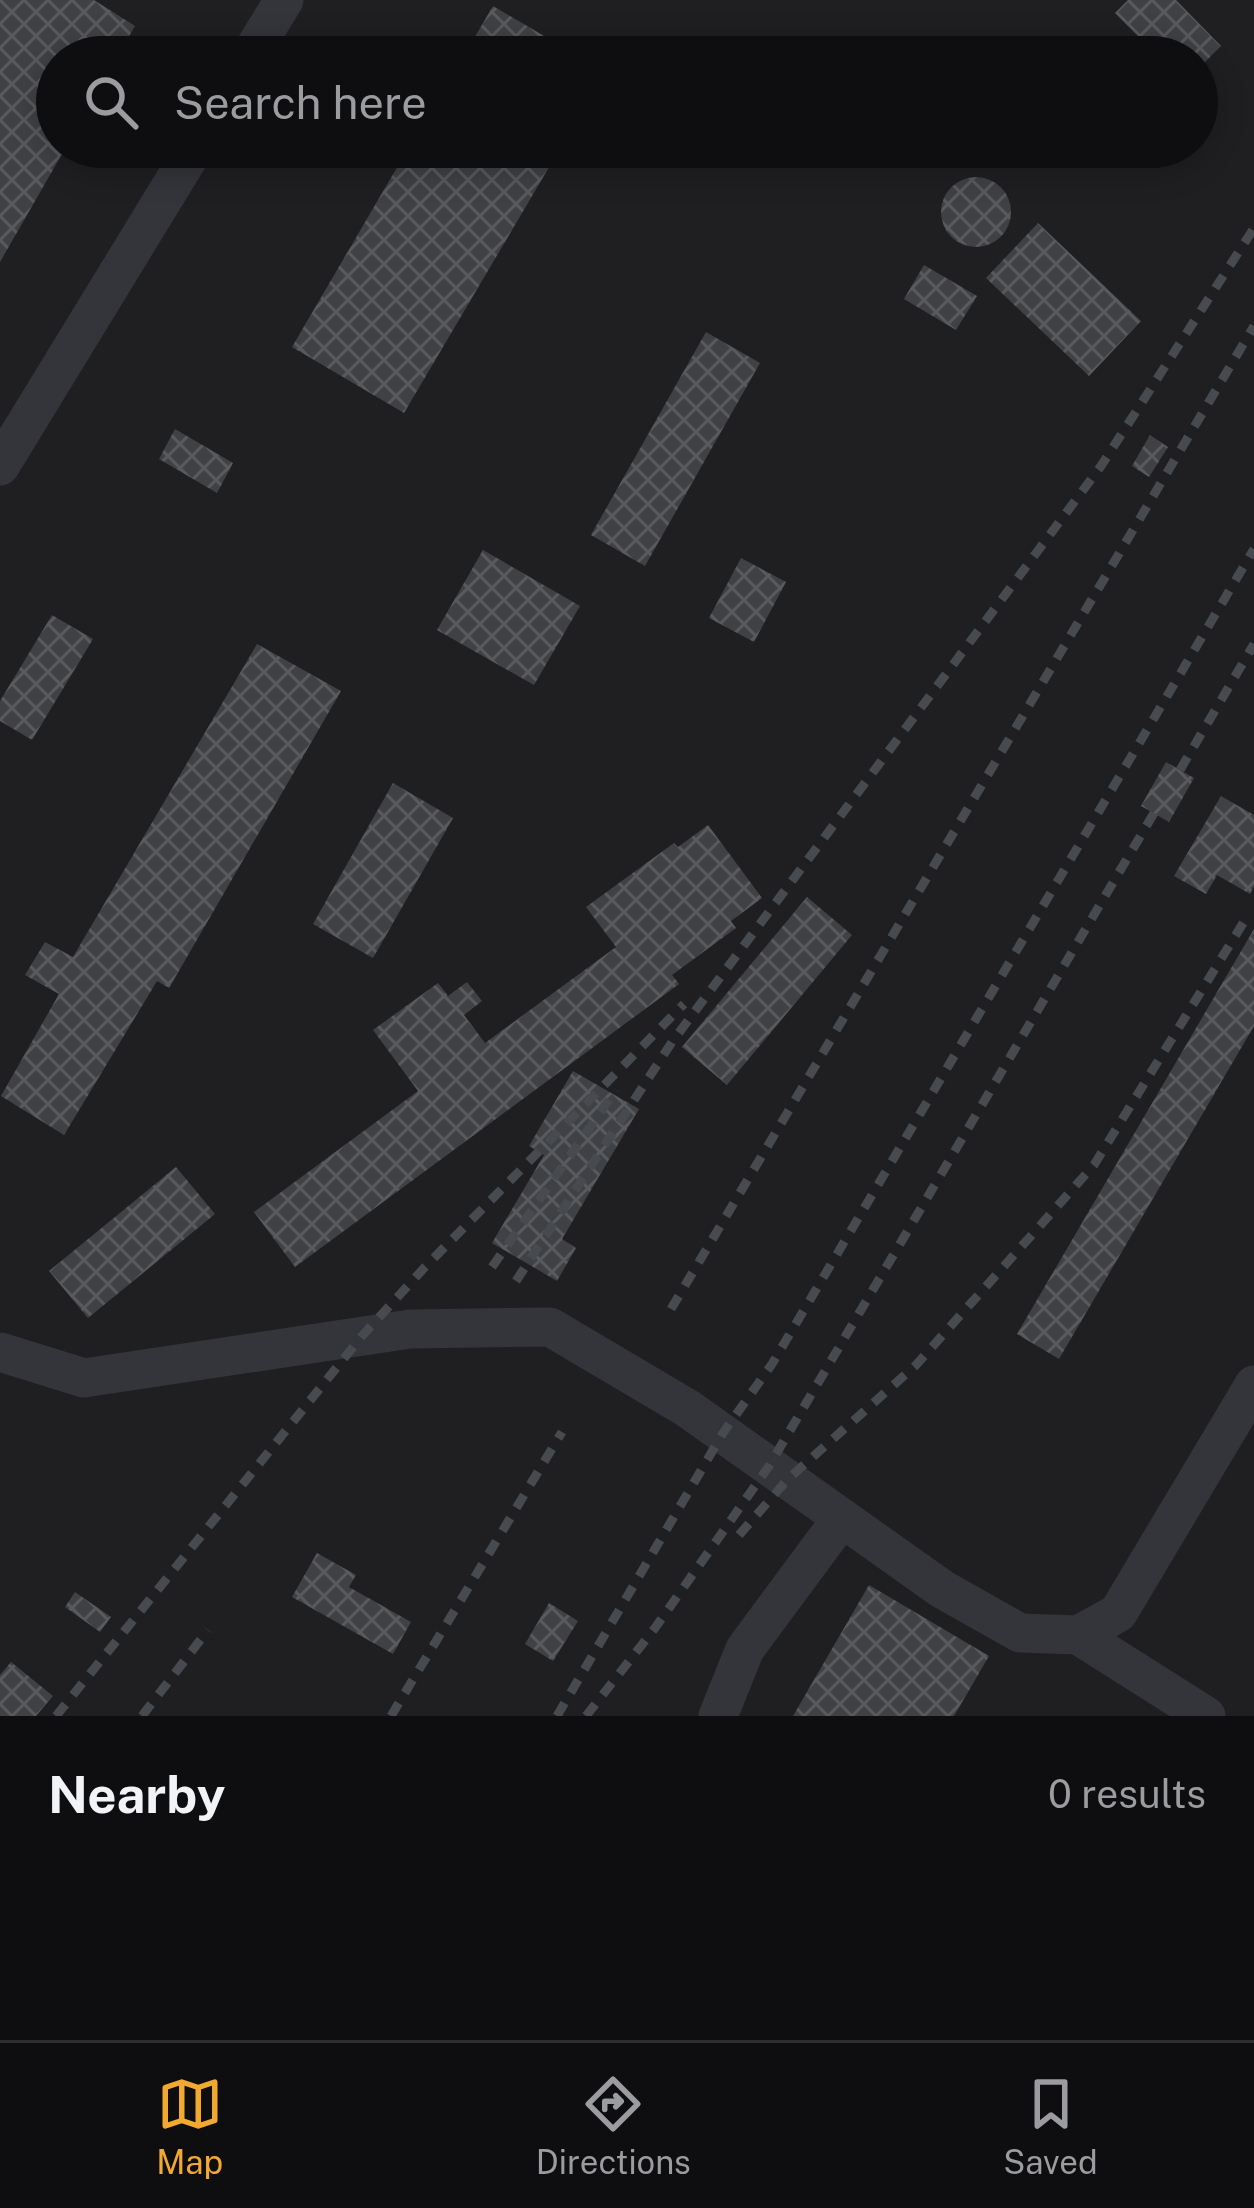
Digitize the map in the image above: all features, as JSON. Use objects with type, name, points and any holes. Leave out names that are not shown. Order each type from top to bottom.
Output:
[{"type":"lane","points":[[263,36],[284,0]]},
{"type":"lane","points":[[0,466],[182,168]]},
{"type":"lane","points":[[0,1352],[84,1378],[410,1329],[550,1327],[687,1408],[942,1589],[1021,1633],[1078,1635],[1206,1716]]},
{"type":"lane","points":[[1078,1635],[1118,1613],[1254,1385]]},
{"type":"lane","points":[[718,1716],[745,1649],[842,1518]]},
{"type":"shaded area","points":[[0,0],[1254,0],[1254,1716],[0,1716]]},
{"type":"building","points":[[0,0],[94,0],[135,26],[129,36],[36,36],[36,168],[54,168],[0,262]]},
{"type":"building","points":[[1128,0],[1176,0],[1211,36],[1138,36],[1115,13]]},
{"type":"building","points":[[493,6],[544,36],[475,36]]},
{"type":"building","points":[[397,168],[549,168],[404,413],[292,347]]},
{"type":"building","points":[[976,177],[1000,188],[1011,212],[1000,236],[976,247],[952,236],[941,212],[952,188]]},
{"type":"building","points":[[1038,223],[1141,321],[1089,376],[986,278]]},
{"type":"building","points":[[924,265],[977,296],[956,330],[904,299]]},
{"type":"building","points":[[706,332],[760,363],[645,566],[591,535]]},
{"type":"building","points":[[175,429],[233,463],[217,493],[159,459]]},
{"type":"building","points":[[1150,435],[1168,447],[1149,477],[1132,466]]},
{"type":"building","points":[[483,550],[580,606],[534,685],[437,630]]},
{"type":"building","points":[[741,558],[786,582],[754,642],[709,618]]},
{"type":"building","points":[[52,615],[93,639],[32,740],[0,721],[0,701]]},
{"type":"building","points":[[257,644],[341,691],[169,988],[157,981],[64,1135],[1,1096],[59,994],[25,975],[45,942],[73,957]]},
{"type":"building","points":[[1166,762],[1194,778],[1169,822],[1141,806]]},
{"type":"building","points":[[393,783],[453,818],[373,958],[313,924]]},
{"type":"building","points":[[1221,796],[1254,815],[1250,894],[1217,875],[1206,894],[1174,876]]},
{"type":"building","points":[[708,825],[762,898],[731,921],[736,928],[672,975],[679,984],[295,1267],[254,1212],[418,1091],[373,1030],[438,983],[448,996],[467,982],[482,1001],[464,1015],[485,1043],[616,947],[586,907],[674,843],[678,847]]},
{"type":"building","points":[[807,897],[852,935],[727,1085],[682,1047]]},
{"type":"building","points":[[1254,929],[1254,1026],[1059,1359],[1017,1334]]},
{"type":"building","points":[[573,1071],[639,1109],[562,1239],[576,1248],[557,1281],[492,1243],[544,1155],[529,1146]]},
{"type":"building","points":[[176,1167],[215,1214],[88,1318],[49,1271]]},
{"type":"building","points":[[317,1553],[356,1575],[349,1587],[411,1622],[393,1654],[292,1597]]},
{"type":"building","points":[[869,1585],[989,1656],[954,1716],[793,1716]]},
{"type":"building","points":[[75,1592],[111,1617],[100,1632],[65,1607]]},
{"type":"building","points":[[549,1603],[578,1621],[553,1661],[525,1644]]},
{"type":"building","points":[[11,1662],[53,1696],[36,1716],[0,1716],[0,1675]]},
{"type":"railway","points":[[516,1281],[672,1042],[1101,466],[1254,228]]},
{"type":"railway","points":[[671,1309],[1254,326]]},
{"type":"railway","points":[[557,1716],[723,1433],[772,1364],[1254,549]]},
{"type":"railway","points":[[1180,770],[1254,644]]},
{"type":"railway","points":[[586,1716],[655,1628],[769,1466],[1154,813]]},
{"type":"railway","points":[[739,1535],[788,1479],[916,1365],[1094,1165],[1245,920]]},
{"type":"railway","points":[[56,1716],[362,1336],[684,1004]]},
{"type":"railway","points":[[492,1267],[616,1090]]},
{"type":"railway","points":[[391,1716],[562,1432]]},
{"type":"railway","points":[[142,1716],[208,1630]]}]
